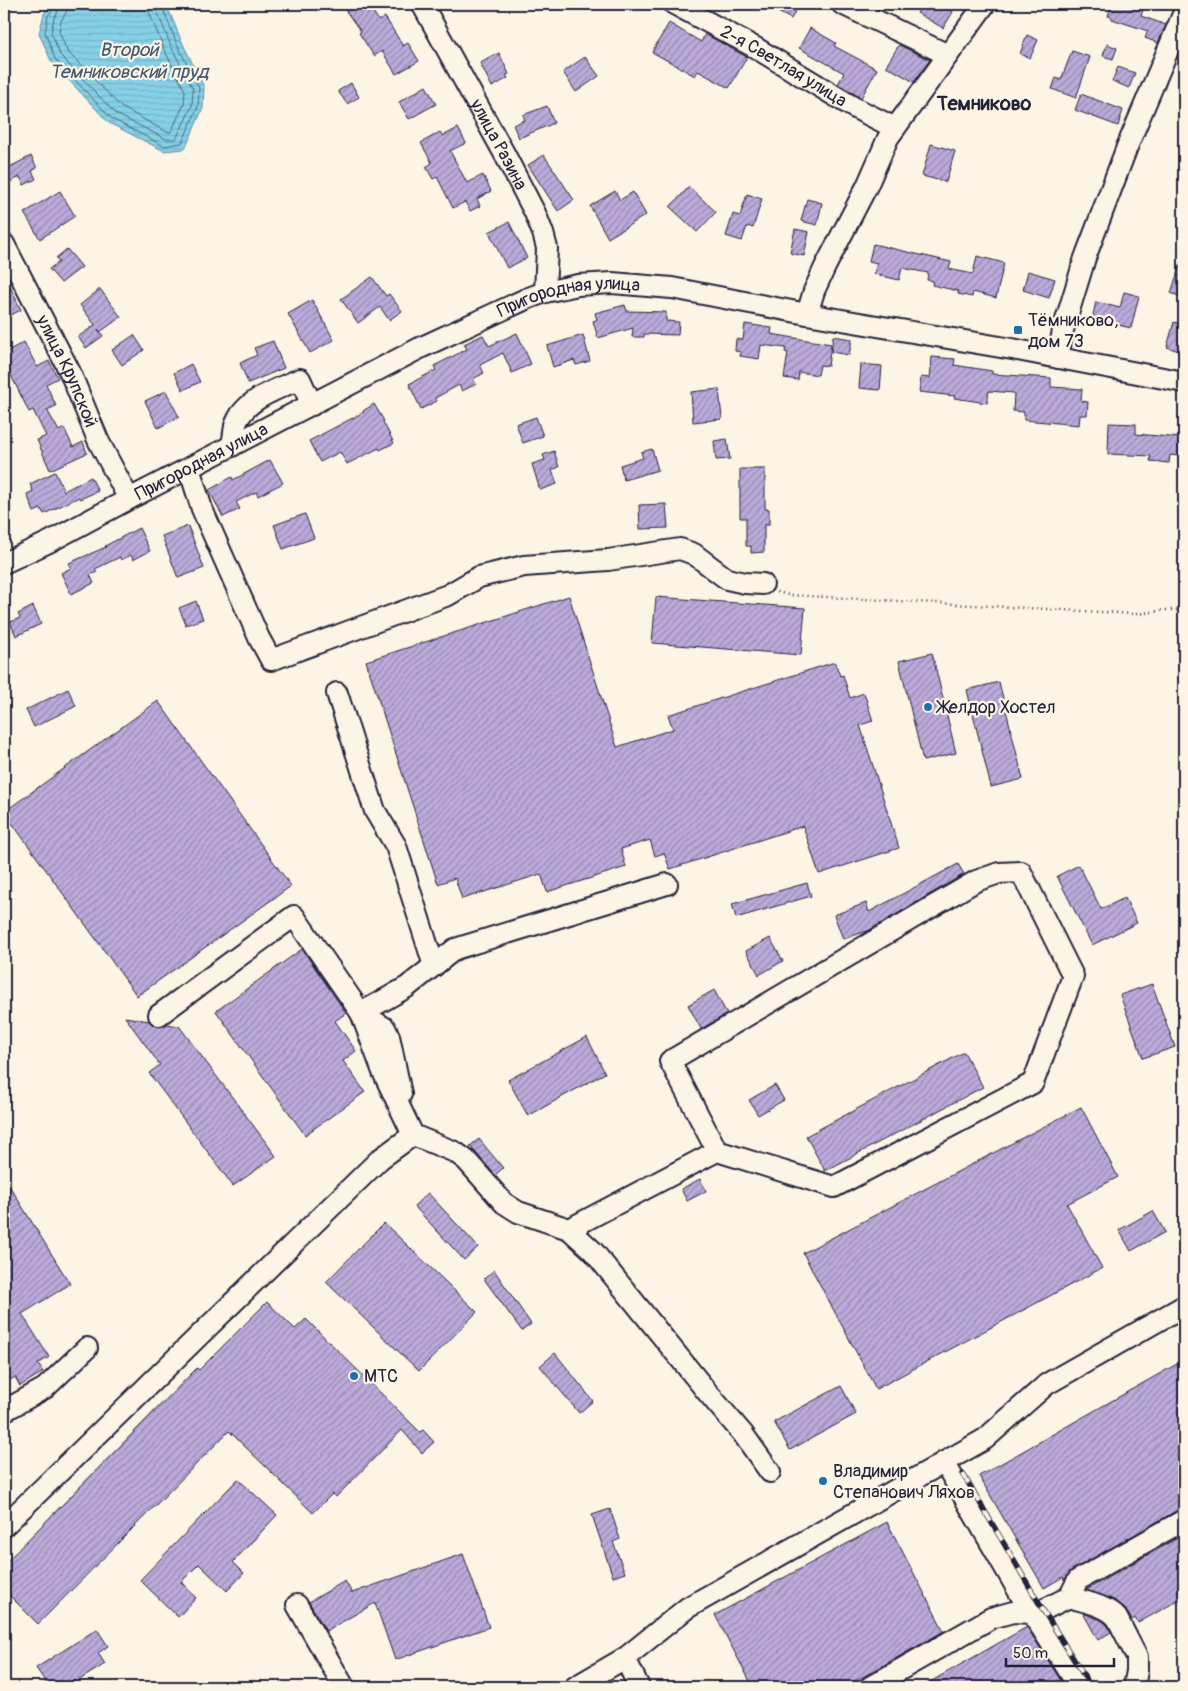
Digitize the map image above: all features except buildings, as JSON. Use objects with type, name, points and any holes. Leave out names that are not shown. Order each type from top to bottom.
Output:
[{"type":"street","name":"улица Разина","points":[[422,4],[535,213],[547,248],[545,292]]},
{"type":"street","name":"2-я Светлая улица","points":[[674,4],[756,48],[855,108],[895,128]]},
{"type":"street","points":[[842,4],[948,55]]},
{"type":"street","points":[[807,314],[814,291],[825,267],[867,186],[888,138],[985,4]]},
{"type":"street","points":[[1058,358],[1068,313],[1085,258],[1127,146],[1182,23]]},
{"type":"street","name":"улица Крупской","points":[[4,244],[70,372],[98,440],[129,499]]},
{"type":"street","name":"Пригородная улица","points":[[4,563],[49,542],[129,499],[483,318],[545,292],[578,285],[594,283],[636,284],[672,288],[1184,382]]},
{"type":"street","points":[[232,446],[236,426],[241,414],[263,396],[300,379],[312,405]]},
{"type":"street","points":[[190,468],[202,509],[270,660],[448,595],[479,577],[524,566],[558,562],[608,560],[680,550],[694,554],[727,579],[763,584]]},
{"type":"street","points":[[337,693],[375,811],[396,846],[434,966]]},
{"type":"street","points":[[569,1229],[717,1151],[834,1187],[1033,1083],[1073,976],[1021,872],[999,873],[976,881],[670,1061],[717,1151]]},
{"type":"street","points":[[367,1017],[455,948],[666,884]]},
{"type":"street","points":[[159,1015],[294,916],[367,1017],[383,1072],[410,1128],[466,1160],[504,1203],[518,1212],[569,1229],[593,1251],[743,1434],[770,1472]]},
{"type":"street","points":[[367,1017],[387,1017],[407,987]]},
{"type":"street","points":[[389,1036],[390,1018],[393,1009]]},
{"type":"street","points":[[367,1017],[385,1028],[389,1036],[410,1128]]},
{"type":"street","points":[[4,1526],[380,1160],[410,1128]]},
{"type":"street","points":[[575,1687],[625,1658],[687,1608],[985,1439],[1047,1384],[1184,1306]]},
{"type":"street","points":[[4,1411],[45,1388],[87,1348]]},
{"type":"street","points":[[944,1462],[1032,1613],[1078,1687]]},
{"type":"street","points":[[870,1687],[991,1618],[1013,1612],[1032,1613],[1043,1610],[1069,1597],[1078,1580],[1184,1520]]},
{"type":"street","points":[[1069,1597],[1106,1609],[1117,1618],[1137,1657],[1138,1671],[1134,1687]]},
{"type":"street","points":[[298,1605],[344,1687]]},
{"type":"street","points":[[625,1658],[639,1687]]},
{"type":"path","points":[[763,584],[780,593],[789,595],[1137,614],[1165,610],[1184,610]]},
{"type":"water","name":"Второй Темниковский пруд","points":[[50,4],[166,4],[204,87],[203,108],[185,149],[164,151],[109,123],[51,61],[39,33],[44,14]]},
{"type":"railway","points":[[963,1474],[1091,1687]]},
{"type":"place","name":"Тёмниково, дом 73","points":[[1018,330]]},
{"type":"place","name":"Желдор Хостел","points":[[928,707]]},
{"type":"place","name":"МТС","points":[[354,1376]]},
{"type":"place","name":"Владимир Степанович Ляхов","points":[[823,1481]]},
{"type":"district","name":"Темниково","points":[[984,103]]}]
